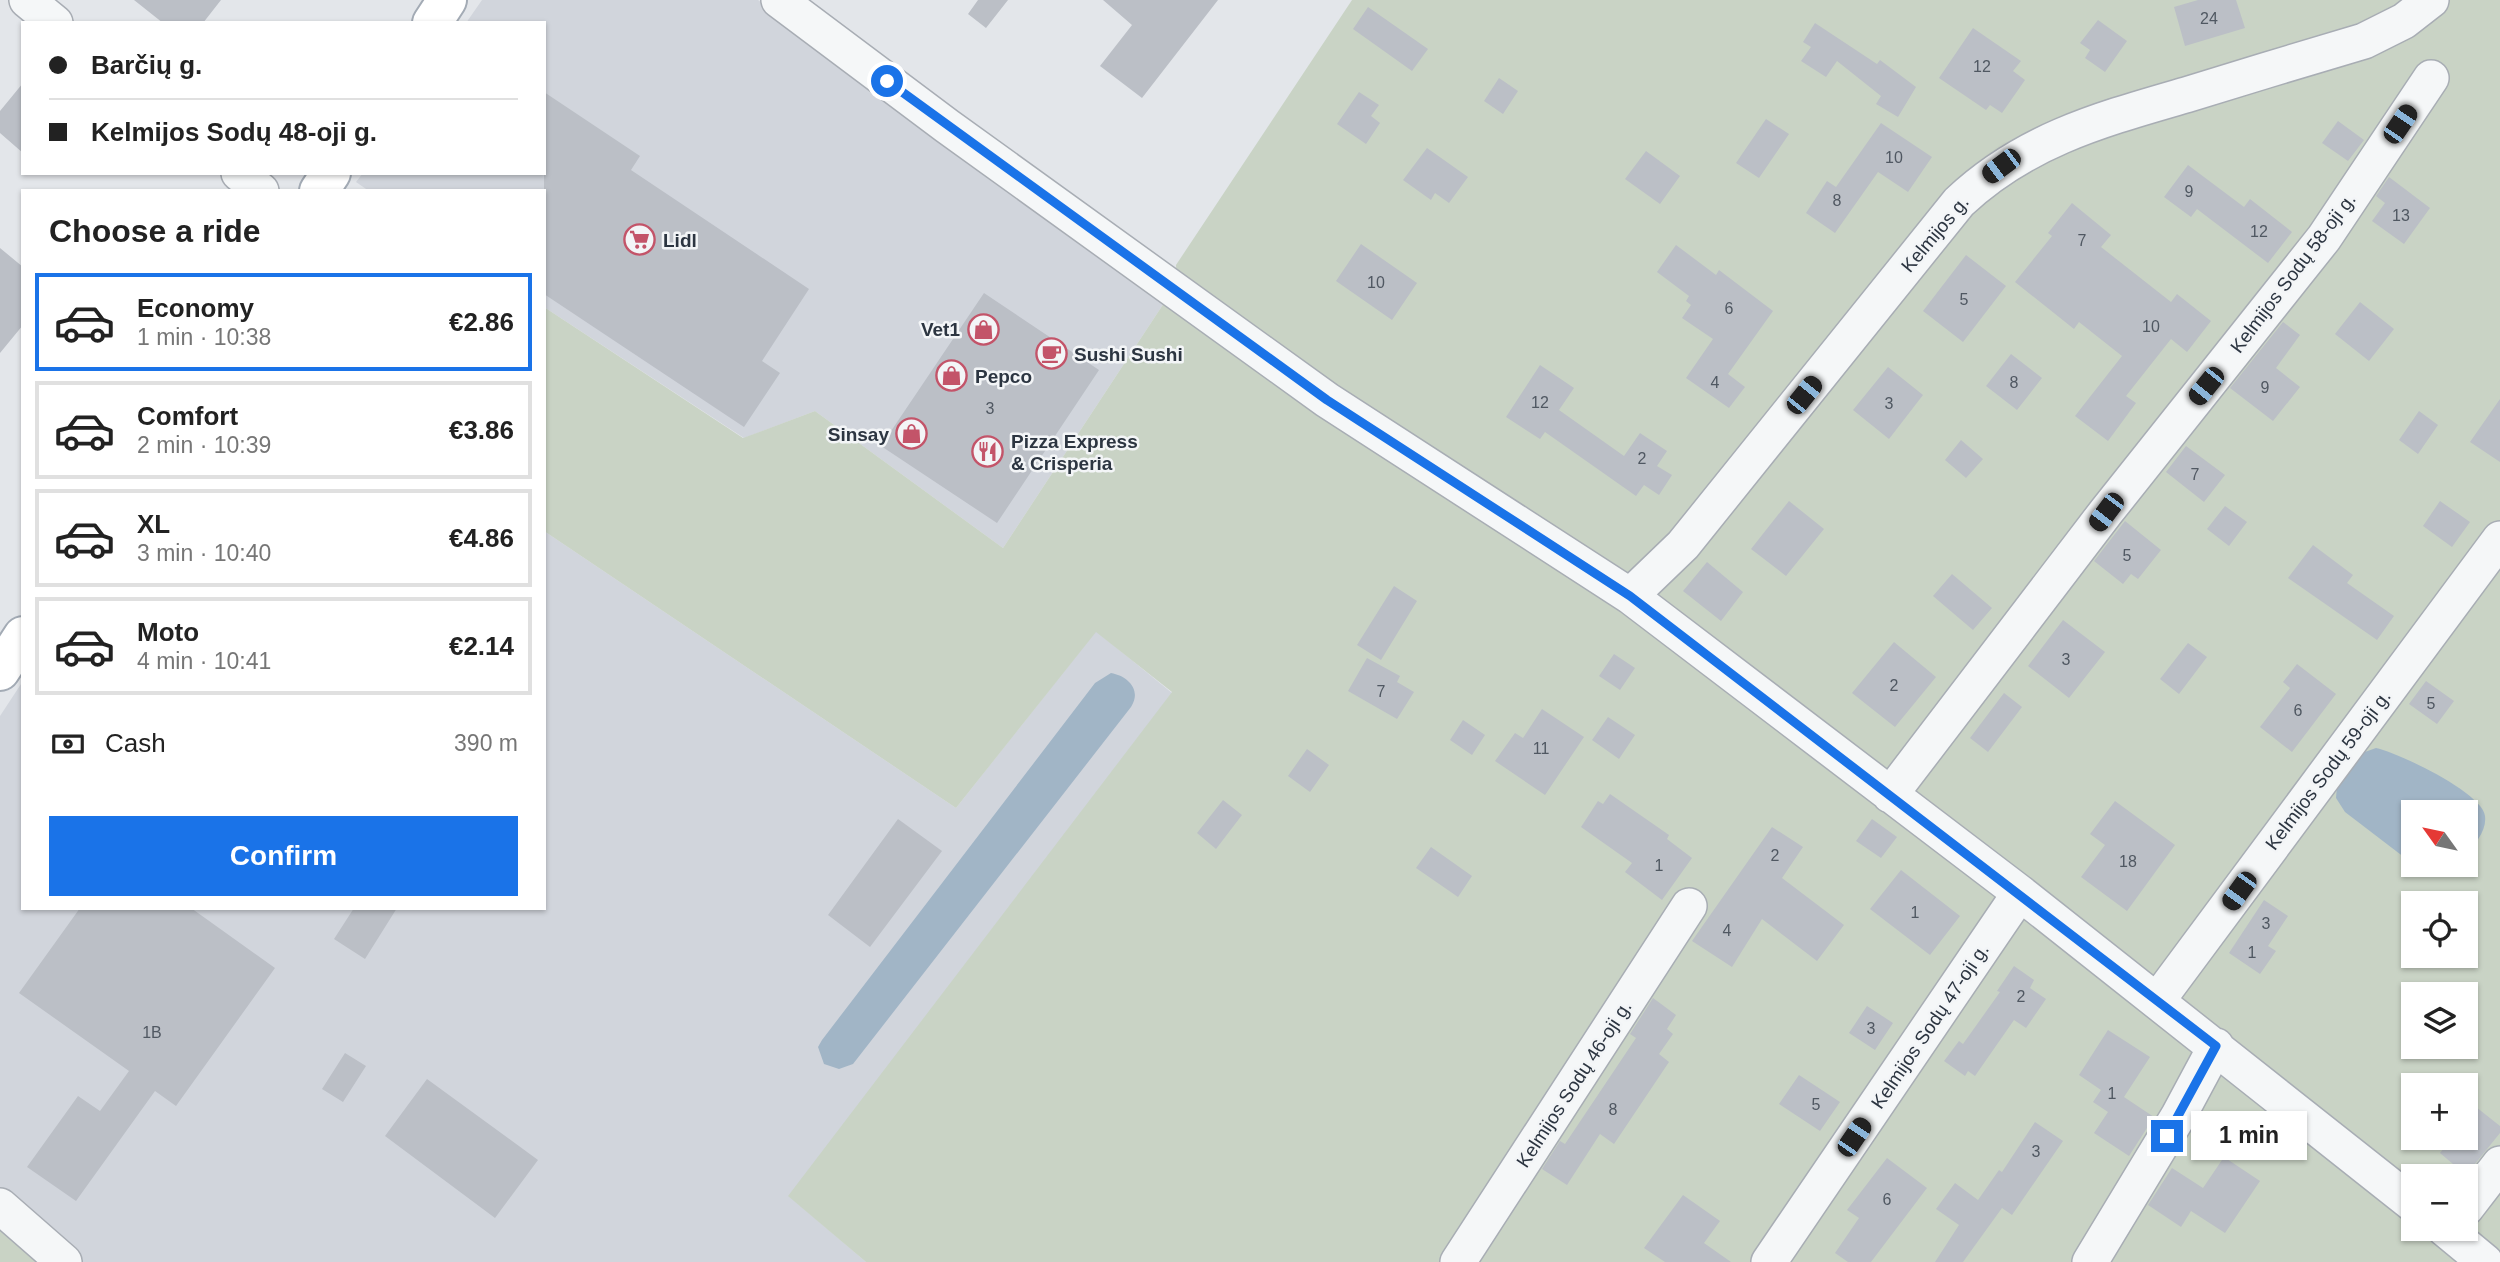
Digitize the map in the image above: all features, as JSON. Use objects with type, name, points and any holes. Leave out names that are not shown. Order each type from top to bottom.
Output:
[{"type":"main road","points":[[433,21],[447,0]]},
{"type":"main road","points":[[0,671],[21,639]]},
{"type":"street","points":[[27,0],[53,21]]},
{"type":"street","points":[[779,0],[947,126],[1327,400],[1630,596],[2020,893],[2401,1194]]},
{"type":"street","name":"Kelmijos g.","points":[[1630,596],[1683,545],[1959,202],[2001,166],[2032,148],[2097,121],[2364,41],[2404,20],[2431,0]]},
{"type":"street","name":"Kelmijos Sodų 58-oji g.","points":[[1890,795],[2106,512],[2324,238],[2431,78]]},
{"type":"street","points":[[241,175],[259,189]]},
{"type":"street","name":"Kelmijos Sodų 59-oji g.","points":[[2157,1001],[2500,539]]},
{"type":"street","name":"Kelmijos Sodų 47-oji g.","points":[[1769,1262],[2020,893]]},
{"type":"street","name":"Kelmijos Sodų 46-oji g.","points":[[1458,1262],[1689,906]]},
{"type":"street","points":[[2090,1262],[2179,1115],[2216,1046]]},
{"type":"street","points":[[2478,1192],[2500,1164]]},
{"type":"street","points":[[0,1206],[64,1262]]},
{"type":"street","points":[[2467,1241],[2485,1262]]},
{"type":"shaded area","points":[[482,0],[758,0],[1164,303],[1003,548],[815,411],[744,438],[546,308],[546,189],[366,189],[356,182],[361,175],[546,175],[546,21],[467,21]]},
{"type":"shaded area","points":[[546,532],[956,808],[1096,631],[1172,693],[789,1196],[866,1262],[41,1262],[0,1226],[0,716],[21,684],[21,910],[546,910]]},
{"type":"green space","points":[[1352,0],[2500,0],[2500,1262],[866,1262],[788,1196],[1172,692],[1096,632],[956,808],[546,532],[546,308],[743,438],[815,411],[1003,548],[1164,303],[1178,311],[1176,265]]},
{"type":"green space","points":[[0,1226],[41,1262],[0,1262]]},
{"type":"water","points":[[1111,673],[1123,677],[1132,685],[1135,695],[1131,707],[853,1064],[839,1069],[824,1064],[818,1047],[822,1040],[1095,683]]},
{"type":"water","points":[[2376,748],[2402,757],[2455,785],[2474,800],[2401,800],[2401,855],[2345,812],[2336,798],[2337,786],[2362,753]]},
{"type":"water","points":[[2478,804],[2485,816],[2478,839]]},
{"type":"building","points":[[134,0],[221,0],[205,21],[160,21]]},
{"type":"building","points":[[978,0],[1008,0],[986,28],[968,14]]},
{"type":"building","points":[[1103,0],[1218,0],[1142,98],[1100,66],[1132,25]]},
{"type":"building","points":[[2198,0],[2236,0],[2245,28],[2185,46],[2174,7]]},
{"type":"building","points":[[1368,7],[1428,49],[1412,71],[1353,29]]},
{"type":"building","points":[[2098,20],[2127,41],[2105,72],[2085,58],[2090,50],[2080,43]]},
{"type":"building","points":[[1815,23],[1877,64],[1880,60],[1916,87],[1898,117],[1876,104],[1881,96],[1837,61],[1826,77],[1801,61],[1811,47],[1803,42]]},
{"type":"building","points":[[1973,28],[2021,61],[2013,71],[2025,80],[2002,113],[1990,105],[1986,110],[1939,78]]},
{"type":"building","points":[[1499,78],[1518,91],[1503,114],[1484,101]]},
{"type":"building","points":[[21,85],[21,151],[0,133],[0,111]]},
{"type":"building","points":[[1359,92],[1379,105],[1371,116],[1380,123],[1366,144],[1337,124]]},
{"type":"building","name":"Lidl","points":[[546,93],[640,156],[631,170],[809,289],[762,361],[780,373],[744,427],[546,295]]},
{"type":"building","points":[[1766,119],[1789,134],[1759,178],[1736,163]]},
{"type":"building","points":[[2338,121],[2364,140],[2348,161],[2322,143]]},
{"type":"building","points":[[1881,123],[1932,157],[1908,192],[1878,172],[1835,233],[1806,213],[1827,181],[1836,187]]},
{"type":"building","points":[[1427,148],[1468,177],[1449,203],[1435,193],[1431,200],[1403,180]]},
{"type":"building","points":[[1646,151],[1680,176],[1660,204],[1625,179]]},
{"type":"building","points":[[2188,165],[2244,207],[2250,199],[2292,232],[2268,263],[2197,209],[2191,217],[2164,197]]},
{"type":"building","points":[[2389,177],[2430,208],[2404,244],[2372,221],[2385,203],[2376,196]]},
{"type":"building","points":[[2072,203],[2111,235],[2101,247],[2171,302],[2177,294],[2211,321],[2187,352],[2171,339],[2126,396],[2136,403],[2108,441],[2075,416],[2122,356],[2079,322],[2074,329],[2015,282],[2052,236],[2048,233]]},
{"type":"building","points":[[1361,244],[1417,283],[1392,320],[1336,281]]},
{"type":"building","points":[[1676,245],[1716,275],[1719,270],[1773,311],[1728,374],[1745,387],[1729,408],[1686,378],[1713,339],[1682,318],[1691,305],[1686,301],[1689,296],[1657,272]]},
{"type":"building","points":[[0,248],[21,265],[21,327],[0,353]]},
{"type":"building","points":[[1966,255],[2006,286],[1963,342],[1923,311]]},
{"type":"building","points":[[984,293],[1099,370],[997,523],[881,446]]},
{"type":"building","points":[[2360,302],[2394,329],[2369,361],[2335,334]]},
{"type":"building","points":[[2283,322],[2300,335],[2276,368],[2300,387],[2273,421],[2230,388]]},
{"type":"building","points":[[2011,354],[2042,378],[2017,410],[1986,386]]},
{"type":"building","points":[[1540,365],[1574,388],[1559,410],[1624,456],[1640,433],[1667,451],[1657,466],[1672,475],[1659,495],[1644,485],[1636,496],[1545,432],[1540,439],[1506,417]]},
{"type":"building","points":[[1888,367],[1923,395],[1889,439],[1853,410]]},
{"type":"building","points":[[2500,399],[2500,462],[2470,442]]},
{"type":"building","points":[[2419,411],[2438,425],[2418,454],[2399,440]]},
{"type":"building","points":[[1961,440],[1983,459],[1966,478],[1945,460]]},
{"type":"building","points":[[2186,446],[2225,475],[2204,502],[2166,472]]},
{"type":"building","points":[[1789,501],[1824,529],[1786,576],[1751,549]]},
{"type":"building","points":[[2440,501],[2470,522],[2452,547],[2423,526]]},
{"type":"building","points":[[2225,506],[2247,522],[2229,546],[2207,529]]},
{"type":"building","points":[[2125,521],[2161,550],[2138,579],[2131,574],[2123,584],[2094,561]]},
{"type":"building","points":[[2313,545],[2353,575],[2347,583],[2394,616],[2377,640],[2288,578]]},
{"type":"building","points":[[1707,562],[1743,592],[1721,621],[1683,591]]},
{"type":"building","points":[[1952,574],[1992,608],[1973,630],[1933,596]]},
{"type":"building","points":[[1394,586],[1417,601],[1381,660],[1357,645]]},
{"type":"building","points":[[2063,620],[2105,652],[2069,698],[2028,666]]},
{"type":"building","points":[[1894,642],[1936,677],[1895,727],[1852,693]]},
{"type":"building","points":[[2188,643],[2207,657],[2179,694],[2160,679]]},
{"type":"building","points":[[1614,654],[1635,668],[1620,690],[1599,676]]},
{"type":"building","points":[[1367,658],[1400,676],[1397,682],[1414,692],[1397,719],[1348,691]]},
{"type":"building","points":[[2297,664],[2336,694],[2292,752],[2260,727],[2290,688],[2283,682]]},
{"type":"building","points":[[2426,681],[2454,701],[2437,724],[2409,704]]},
{"type":"building","points":[[2004,693],[2022,707],[1988,752],[1970,738]]},
{"type":"building","points":[[1542,709],[1584,737],[1545,795],[1495,761],[1515,733],[1523,738]]},
{"type":"building","points":[[1608,717],[1635,735],[1619,759],[1592,740]]},
{"type":"building","points":[[1463,720],[1485,735],[1472,755],[1450,740]]},
{"type":"building","points":[[1307,749],[1329,765],[1310,792],[1288,776]]},
{"type":"building","points":[[1610,794],[1669,835],[1667,839],[1692,858],[1662,900],[1625,872],[1632,863],[1581,827],[1598,801],[1603,804]]},
{"type":"building","points":[[1223,800],[1242,815],[1216,849],[1197,833]]},
{"type":"building","points":[[2115,801],[2175,845],[2127,911],[2081,877],[2105,845],[2090,834]]},
{"type":"building","points":[[898,819],[942,851],[870,947],[828,915]]},
{"type":"building","points":[[1872,819],[1897,837],[1881,858],[1856,841]]},
{"type":"building","points":[[1772,827],[1803,847],[1782,878],[1844,925],[1817,961],[1762,919],[1732,967],[1692,941]]},
{"type":"building","points":[[1431,847],[1472,876],[1458,897],[1416,868]]},
{"type":"building","points":[[1901,870],[1960,916],[1930,955],[1870,909]]},
{"type":"building","points":[[2264,900],[2288,916],[2268,946],[2276,951],[2260,974],[2229,953]]},
{"type":"building","points":[[79,910],[194,910],[275,968],[176,1106],[155,1091],[76,1201],[27,1167],[78,1096],[100,1111],[129,1071],[19,993]]},
{"type":"building","points":[[353,910],[396,910],[365,959],[334,939]]},
{"type":"building","points":[[2014,966],[2034,980],[2030,988],[2046,999],[2026,1028],[2014,1020],[1975,1076],[1968,1071],[1965,1076],[1944,1061],[1959,1041],[1963,1044],[2000,992],[1997,991]]},
{"type":"building","points":[[1653,998],[1676,1015],[1667,1029],[1673,1034],[1659,1054],[1669,1062],[1614,1144],[1600,1134],[1567,1185],[1542,1169],[1560,1141],[1565,1144],[1636,1038],[1630,1034]]},
{"type":"building","points":[[1867,1006],[1893,1023],[1875,1050],[1849,1033]]},
{"type":"building","points":[[2108,1030],[2150,1057],[2124,1097],[2154,1117],[2129,1156],[2094,1133],[2108,1112],[2093,1102],[2101,1090],[2079,1075]]},
{"type":"building","points":[[345,1053],[366,1066],[343,1102],[322,1089]]},
{"type":"building","points":[[1799,1075],[1840,1102],[1820,1131],[1779,1104]]},
{"type":"building","points":[[427,1079],[538,1160],[495,1218],[385,1136]]},
{"type":"building","points":[[2478,1109],[2500,1126],[2500,1133],[2475,1164],[2453,1164],[2440,1153],[2442,1150],[2478,1150]]},
{"type":"building","points":[[2035,1122],[2063,1141],[2012,1215],[2002,1208],[1963,1262],[1935,1262],[1959,1225],[1936,1209],[1955,1183],[1978,1200],[1999,1170],[2002,1172]]},
{"type":"building","points":[[2224,1157],[2260,1181],[2225,1233],[2191,1211],[2181,1227],[2148,1205],[2172,1168],[2203,1188]]},
{"type":"building","points":[[1887,1158],[1927,1188],[1871,1262],[1848,1262],[1835,1253],[1859,1218],[1847,1210]]},
{"type":"building","points":[[1683,1195],[1720,1221],[1704,1243],[1731,1262],[1665,1262],[1644,1248]]},
{"type":"place","name":"Lidl","points":[[640,240]]},
{"type":"place","name":"Vet1","points":[[983,329]]},
{"type":"place","name":"Sushi Sushi","points":[[1051,354]]},
{"type":"place","name":"Pepco","points":[[952,376]]},
{"type":"place","name":"Sinsay","points":[[912,434]]},
{"type":"place","name":"Pizza Express & Crisperia","points":[[988,452]]},
{"type":"route","points":[[887,81],[1327,400],[1630,596],[2216,1046],[2167,1136]]}]
